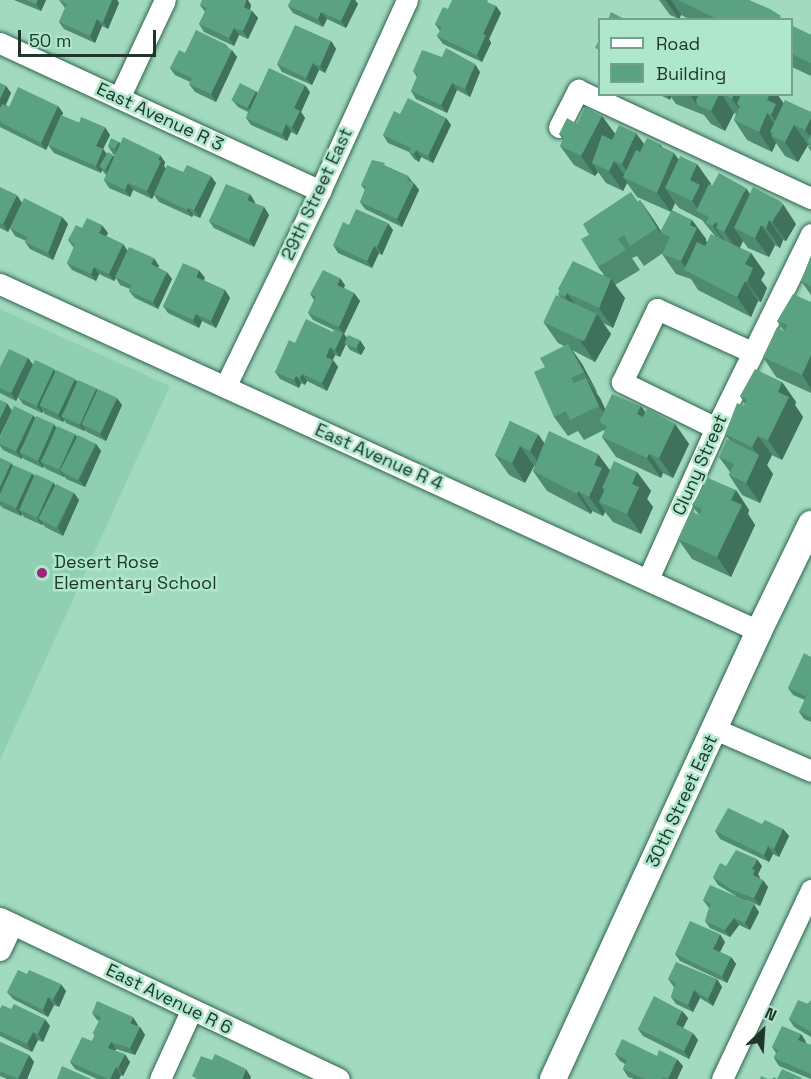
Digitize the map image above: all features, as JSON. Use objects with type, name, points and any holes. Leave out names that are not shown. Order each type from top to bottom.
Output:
[{"type":"street","points":[[119,98],[165,0]]},
{"type":"street","name":"29th Street East","points":[[225,387],[320,191],[407,0]]},
{"type":"street","name":"East Avenue R 3","points":[[0,43],[320,191]]},
{"type":"street","points":[[559,127],[578,90],[811,198]]},
{"type":"street","name":"Cluny Street","points":[[648,579],[716,428],[811,234]]},
{"type":"street","name":"East Avenue R 4","points":[[0,284],[759,631]]},
{"type":"street","points":[[716,428],[622,382],[657,309],[753,352]]},
{"type":"street","name":"30th Street East","points":[[553,1079],[759,631],[811,524]]},
{"type":"street","points":[[715,729],[811,771]]},
{"type":"street","points":[[722,1079],[811,890]]},
{"type":"street","points":[[0,950],[6,921]]},
{"type":"street","name":"East Avenue R 6","points":[[6,921],[191,1011],[339,1079]]},
{"type":"street","points":[[160,1079],[191,1011]]},
{"type":"shaded area","name":"Desert Rose Elementary School","points":[[0,309],[170,386],[0,760]]},
{"type":"building","points":[[26,0],[38,0],[36,4]]},
{"type":"building","points":[[59,0],[112,0],[103,22],[97,19],[90,36],[59,22],[67,4]]},
{"type":"building","points":[[202,0],[246,0],[244,7],[252,11],[243,31],[234,28],[229,38],[199,24],[207,8],[200,5]]},
{"type":"building","points":[[291,0],[351,0],[341,21],[321,12],[318,19],[288,6]]},
{"type":"building","points":[[452,0],[488,0],[487,2],[496,6],[483,34],[486,35],[477,55],[437,36],[442,27],[435,24],[443,7],[448,9]]},
{"type":"building","points":[[678,0],[749,0],[781,16],[780,18],[715,18]]},
{"type":"building","points":[[611,12],[622,18],[609,18]]},
{"type":"building","points":[[295,25],[331,41],[320,66],[313,63],[306,78],[277,64]]},
{"type":"building","points":[[793,26],[811,35],[811,63],[793,54]]},
{"type":"building","points":[[196,30],[225,44],[224,46],[232,50],[211,94],[189,84],[192,78],[170,68],[179,50],[185,53]]},
{"type":"building","points":[[446,48],[475,64],[465,89],[452,83],[441,105],[411,91],[418,75],[413,71],[422,50],[442,57]]},
{"type":"building","points":[[269,68],[305,85],[294,108],[300,111],[292,127],[286,124],[282,134],[246,118]]},
{"type":"building","points":[[0,83],[6,86],[0,99]]},
{"type":"building","points":[[240,83],[256,91],[247,108],[231,100]]},
{"type":"building","points":[[18,87],[58,106],[41,143],[0,122],[2,104],[9,107]]},
{"type":"building","points":[[698,96],[718,96],[711,111],[697,105]]},
{"type":"building","points":[[740,96],[769,96],[767,100],[776,104],[771,115],[767,113],[759,132],[734,120],[740,106],[737,104]]},
{"type":"building","points":[[408,98],[446,118],[428,156],[416,150],[414,154],[409,152],[411,148],[383,135],[394,111],[400,114]]},
{"type":"building","points":[[785,100],[811,112],[811,118],[805,130],[794,125],[785,142],[771,136],[773,133],[770,132]]},
{"type":"building","points":[[585,107],[602,116],[581,156],[560,146],[564,137],[559,134],[567,118],[577,124]]},
{"type":"building","points":[[61,115],[79,123],[81,117],[105,127],[96,146],[103,149],[96,166],[48,145]]},
{"type":"building","points":[[619,125],[636,133],[622,164],[614,161],[609,171],[592,163],[602,135],[612,140]]},
{"type":"building","points":[[811,134],[811,148],[808,147],[810,144],[807,142]]},
{"type":"building","points":[[123,137],[160,155],[158,160],[161,161],[147,191],[128,183],[125,190],[104,180]]},
{"type":"building","points":[[111,138],[119,142],[115,149],[108,146]]},
{"type":"building","points":[[647,138],[674,153],[657,193],[623,177],[636,150],[640,152]]},
{"type":"building","points":[[108,152],[113,155],[104,170],[99,167]]},
{"type":"building","points":[[680,156],[697,164],[690,180],[700,185],[692,201],[665,188]]},
{"type":"building","points":[[372,160],[385,163],[384,165],[408,176],[407,180],[414,183],[397,219],[360,202],[366,187],[361,185]]},
{"type":"building","points":[[167,165],[183,172],[187,165],[211,176],[194,210],[188,208],[187,210],[154,194]]},
{"type":"building","points":[[719,173],[746,188],[724,232],[716,228],[718,223],[715,222],[713,226],[706,223],[709,217],[696,211],[709,184],[712,186]]},
{"type":"building","points":[[226,184],[250,194],[247,200],[264,207],[249,240],[209,221]]},
{"type":"building","points":[[0,187],[17,195],[3,224],[0,223]]},
{"type":"building","points":[[753,187],[783,204],[772,222],[769,220],[766,228],[761,225],[755,238],[734,228]]},
{"type":"building","points":[[631,192],[638,202],[640,200],[657,228],[630,246],[624,235],[618,239],[626,250],[598,267],[581,239],[589,235],[583,224]]},
{"type":"building","points":[[24,198],[62,217],[48,253],[25,242],[28,237],[10,228]]},
{"type":"building","points":[[356,209],[388,223],[377,247],[374,246],[367,261],[333,245],[343,222],[349,225]]},
{"type":"building","points":[[672,210],[692,220],[690,225],[697,228],[681,261],[662,254],[670,237],[660,232]]},
{"type":"building","points":[[87,218],[102,225],[99,233],[123,244],[109,274],[94,267],[91,274],[67,263],[75,244],[68,240],[76,225],[82,228]]},
{"type":"building","points":[[711,234],[751,253],[745,264],[753,268],[737,297],[684,270],[697,242],[705,246]]},
{"type":"building","points":[[129,247],[154,258],[151,264],[167,272],[153,302],[129,291],[132,285],[115,277]]},
{"type":"building","points":[[811,256],[811,286],[801,281]]},
{"type":"building","points":[[573,261],[611,279],[599,308],[567,293],[565,297],[558,294],[560,290],[558,289]]},
{"type":"building","points":[[183,263],[199,270],[196,277],[225,290],[211,321],[196,314],[193,320],[163,306]]},
{"type":"building","points":[[323,270],[340,278],[337,285],[354,293],[339,327],[308,313],[316,297],[310,294]]},
{"type":"building","points":[[793,294],[811,302],[811,355],[802,375],[763,357],[777,327],[784,331],[787,325],[777,321]]},
{"type":"building","points":[[556,295],[597,314],[584,341],[543,322]]},
{"type":"building","points":[[306,319],[333,332],[335,329],[343,333],[335,350],[330,347],[326,357],[333,360],[322,383],[302,374],[300,378],[296,376],[294,380],[275,372],[289,340],[295,343]]},
{"type":"building","points":[[348,335],[360,340],[356,348],[344,343]]},
{"type":"building","points":[[568,344],[584,372],[571,378],[574,383],[586,378],[599,406],[570,420],[566,411],[554,417],[534,372],[545,367],[540,358]]},
{"type":"building","points":[[9,349],[28,358],[11,393],[0,388],[0,367]]},
{"type":"building","points":[[35,360],[54,369],[37,406],[18,397]]},
{"type":"building","points":[[755,369],[782,382],[778,392],[789,397],[768,440],[758,436],[752,447],[725,434],[737,403],[744,406],[747,400],[740,396]]},
{"type":"building","points":[[56,370],[75,379],[59,414],[40,405]]},
{"type":"building","points":[[78,380],[96,388],[80,425],[62,417]]},
{"type":"building","points":[[98,389],[117,398],[101,433],[82,424]]},
{"type":"building","points":[[612,394],[641,406],[637,414],[643,417],[647,408],[675,424],[659,458],[649,454],[647,458],[602,437],[607,426],[599,422]]},
{"type":"building","points":[[0,400],[7,403],[0,418]]},
{"type":"building","points":[[14,406],[33,415],[16,451],[0,444],[0,437]]},
{"type":"building","points":[[36,416],[54,424],[38,461],[20,453]]},
{"type":"building","points":[[510,421],[538,434],[530,451],[520,446],[512,463],[495,455]]},
{"type":"building","points":[[57,426],[75,434],[59,470],[41,462]]},
{"type":"building","points":[[549,431],[598,454],[594,465],[602,468],[589,497],[578,491],[577,494],[533,471]]},
{"type":"building","points":[[78,435],[96,444],[78,480],[60,471]]},
{"type":"building","points":[[727,439],[759,455],[746,483],[729,475],[734,464],[719,457]]},
{"type":"building","points":[[0,458],[11,463],[0,487]]},
{"type":"building","points":[[614,461],[637,472],[632,484],[639,487],[627,514],[599,502],[605,489],[602,488]]},
{"type":"building","points":[[13,465],[32,473],[16,508],[0,501],[0,494]]},
{"type":"building","points":[[35,474],[53,482],[37,518],[19,510]]},
{"type":"building","points":[[708,478],[736,490],[731,500],[742,505],[717,557],[678,539],[691,511],[699,515],[702,509],[692,505]]},
{"type":"building","points":[[56,484],[74,493],[56,528],[38,519]]},
{"type":"building","points":[[804,653],[811,657],[811,717],[799,712],[808,692],[805,696],[788,688]]},
{"type":"building","points":[[728,808],[762,824],[765,820],[783,829],[774,849],[768,846],[764,855],[715,831]]},
{"type":"building","points":[[736,850],[757,859],[752,869],[755,870],[753,875],[763,880],[754,898],[732,890],[713,877],[720,863],[726,866]]},
{"type":"building","points":[[710,885],[754,904],[745,923],[734,918],[725,930],[705,921],[711,904],[703,900]]},
{"type":"building","points":[[690,921],[720,934],[713,949],[731,957],[722,976],[675,954]]},
{"type":"building","points":[[676,962],[717,979],[708,999],[694,990],[688,1005],[671,997],[676,983],[668,979]]},
{"type":"building","points":[[18,970],[27,974],[29,970],[61,984],[53,1000],[48,997],[43,1010],[7,992]]},
{"type":"building","points":[[654,996],[682,1011],[676,1024],[693,1033],[684,1051],[638,1029]]},
{"type":"building","points":[[798,1000],[808,1004],[811,1001],[811,1032],[789,1019]]},
{"type":"building","points":[[97,1001],[133,1017],[130,1023],[140,1027],[130,1048],[111,1042],[108,1048],[125,1054],[110,1079],[70,1062],[82,1037],[92,1041],[95,1034],[93,1033],[101,1017],[92,1013]]},
{"type":"building","points":[[14,1004],[45,1019],[38,1034],[33,1032],[27,1044],[0,1031],[2,1005],[11,1009]]},
{"type":"building","points":[[782,1026],[801,1034],[798,1040],[811,1045],[811,1074],[774,1058],[778,1050],[772,1047]]},
{"type":"building","points":[[622,1039],[657,1056],[659,1050],[677,1059],[668,1079],[663,1077],[662,1079],[645,1079],[623,1069],[627,1060],[615,1054]]},
{"type":"building","points":[[0,1042],[29,1055],[18,1079],[0,1071]]},
{"type":"building","points":[[215,1054],[246,1069],[242,1079],[197,1079],[192,1076],[201,1056],[212,1060]]},
{"type":"building","points":[[62,1066],[91,1079],[57,1079]]},
{"type":"building","points":[[782,1069],[802,1078],[801,1079],[777,1079]]},
{"type":"place","name":"Desert Rose Elementary School","points":[[42,573]]}]
